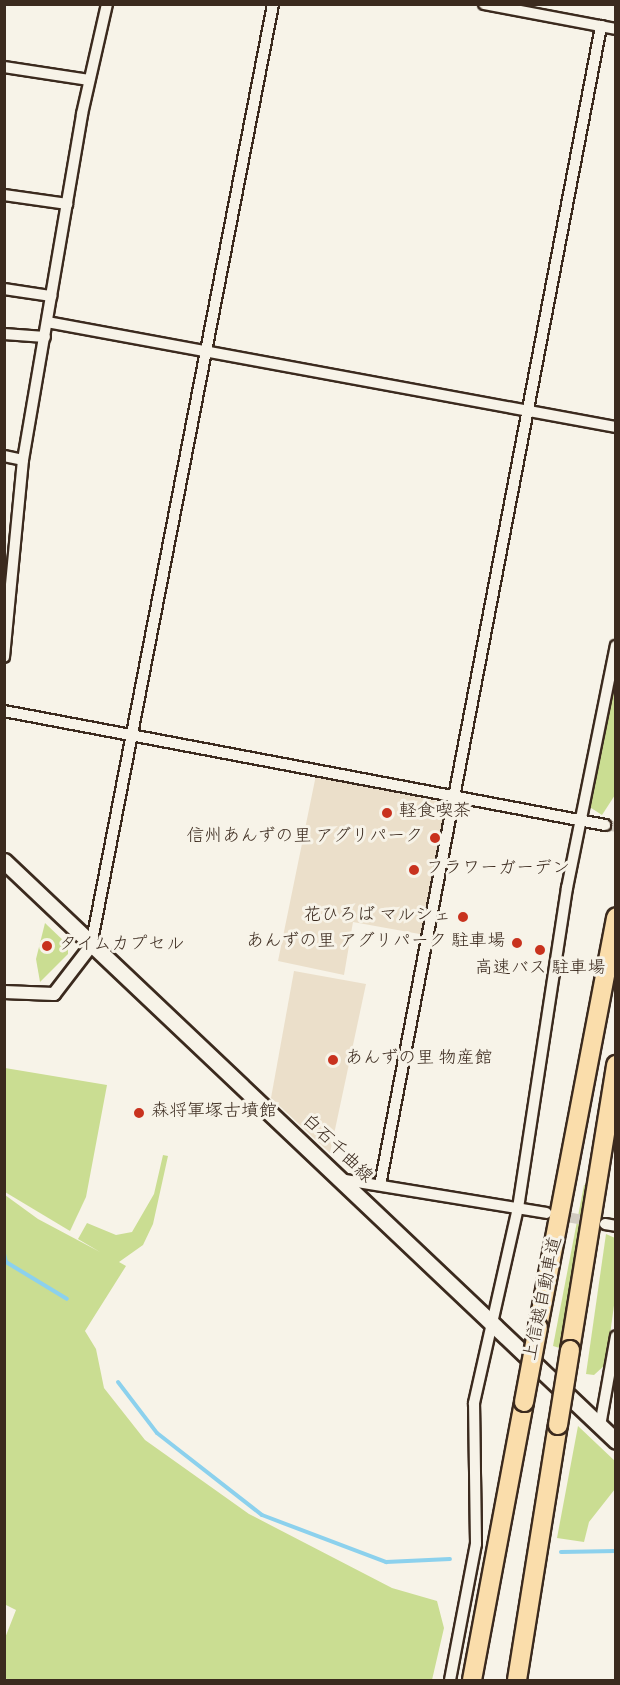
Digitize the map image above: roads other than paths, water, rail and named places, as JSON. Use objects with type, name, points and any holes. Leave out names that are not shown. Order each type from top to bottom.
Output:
[{"type":"highway","name":"上信越自動車道","points":[[472,1680],[615,917]]},
{"type":"highway","name":"上信越自動車道","points":[[517,1680],[615,1065]]},
{"type":"main road","name":"白石千曲線","points":[[4,861],[615,1441]]},
{"type":"street","points":[[4,657],[9,556],[23,460],[89,80],[106,4]]},
{"type":"street","points":[[4,992],[54,994],[91,946],[273,4]]},
{"type":"street","points":[[484,4],[615,29]]},
{"type":"street","points":[[380,1185],[601,26]]},
{"type":"street","points":[[4,67],[89,80]]},
{"type":"street","points":[[4,195],[67,204]]},
{"type":"street","points":[[4,289],[51,296]]},
{"type":"street","points":[[46,322],[615,427]]},
{"type":"street","points":[[4,334],[45,337]]},
{"type":"street","points":[[4,456],[23,460]]},
{"type":"street","points":[[450,1680],[476,1544],[474,1403],[518,1208],[580,821],[615,646]]},
{"type":"street","points":[[4,711],[605,825]]},
{"type":"street","points":[[338,1179],[546,1214]]},
{"type":"street","points":[[600,1426],[615,1336]]},
{"type":"waterway","points":[[4,1254],[6,1262],[67,1299]]},
{"type":"waterway","points":[[118,1382],[157,1433],[262,1515],[386,1562],[450,1559]]},
{"type":"waterway","points":[[561,1552],[616,1551]]},
{"type":"tunnel","points":[[605,825],[616,827]]},
{"type":"tunnel","points":[[555,1215],[596,1222]]},
{"type":"place","name":"軽食喫茶","points":[[387,813]]},
{"type":"place","name":"信州あんずの里 アグリパーク","points":[[435,838]]},
{"type":"place","name":"フラワーガーデン","points":[[414,870]]},
{"type":"place","name":"花ひろば マルシェ","points":[[463,917]]},
{"type":"place","name":"あんずの里 アグリパーク 駐車場","points":[[517,943]]},
{"type":"place","name":"タイムカプセル","points":[[47,946]]},
{"type":"place","name":"高速バス 駐車場","points":[[540,950]]},
{"type":"place","name":"あんずの里 物産館","points":[[333,1060]]},
{"type":"place","name":"森将軍塚古墳館","points":[[139,1113]]}]
